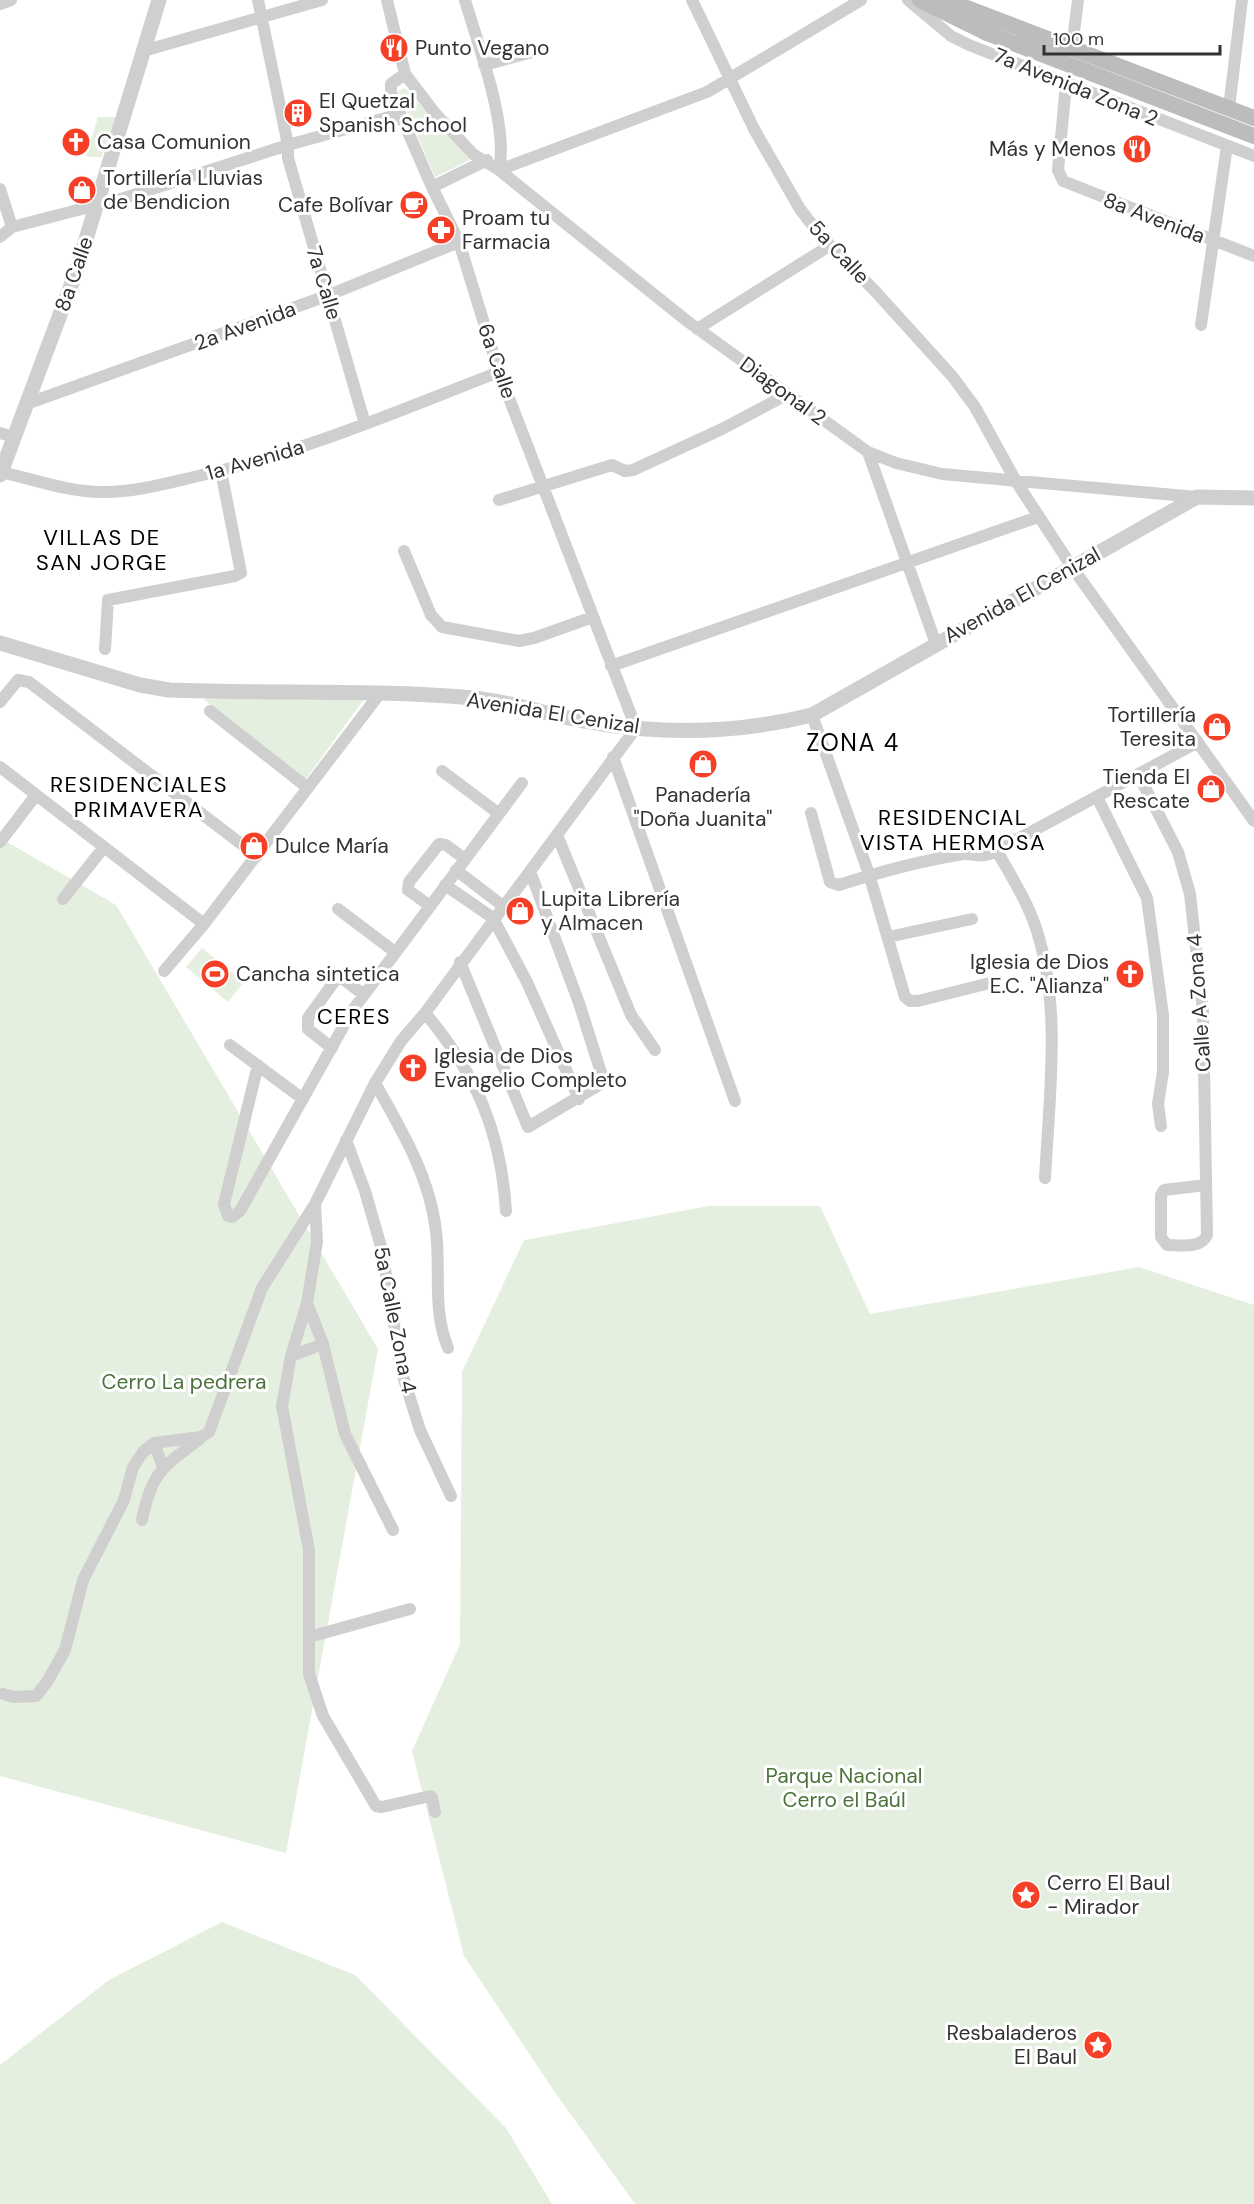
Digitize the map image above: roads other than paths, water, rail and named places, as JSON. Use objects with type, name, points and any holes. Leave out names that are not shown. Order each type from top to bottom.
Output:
[{"type":"main road","points":[[920,0],[987,33],[1254,136]]},
{"type":"main road","points":[[946,0],[1254,118]]},
{"type":"street","points":[[0,4],[11,0]]},
{"type":"street","name":"8a Calle","points":[[1,473],[7,435],[29,403],[76,272],[159,0]]},
{"type":"street","name":"7a Calle","points":[[258,0],[288,145],[288,158],[365,424]]},
{"type":"street","points":[[143,51],[322,0]]},
{"type":"street","points":[[387,0],[405,74]]},
{"type":"street","points":[[465,0],[494,101],[502,156],[499,170]]},
{"type":"street","name":"5a Calle","points":[[692,0],[730,79],[800,209],[829,246],[890,307],[952,376],[996,443],[1038,517],[1254,821]]},
{"type":"street","points":[[499,170],[707,92],[861,0]]},
{"type":"street","name":"7a Avenida Zona 2","points":[[908,0],[951,36],[1066,84],[1254,156]]},
{"type":"street","points":[[1072,48],[1078,0]]},
{"type":"street","points":[[1229,108],[1242,0]]},
{"type":"street","points":[[484,65],[532,52]]},
{"type":"street","name":"6a Calle","points":[[405,74],[391,84],[400,114],[459,242],[499,372],[636,728]]},
{"type":"street","name":"Diagonal 2","points":[[405,74],[434,112],[483,161],[499,170],[697,329],[868,452],[919,470],[1017,483],[1254,498]]},
{"type":"street","name":"8a Avenida","points":[[1066,84],[1058,174],[1072,187],[1254,256]]},
{"type":"street","points":[[0,237],[12,227],[155,188],[288,145],[400,114]]},
{"type":"street","points":[[1201,325],[1227,146]]},
{"type":"street","points":[[432,187],[483,161],[502,156]]},
{"type":"street","points":[[0,189],[12,227]]},
{"type":"street","name":"2a Avenida","points":[[29,403],[329,295],[459,242]]},
{"type":"street","points":[[697,329],[829,246]]},
{"type":"street","name":"1a Avenida","points":[[1,473],[76,489],[103,492],[173,482],[221,471],[365,424],[499,372]]},
{"type":"street","points":[[499,500],[612,465],[625,471],[633,470],[722,429],[786,395]]},
{"type":"street","points":[[868,452],[905,564],[936,644]]},
{"type":"street","points":[[105,649],[108,600],[241,573],[221,471]]},
{"type":"street","name":"Avenida El Cenizal","points":[[0,643],[162,689],[381,692],[477,699],[590,722],[636,728],[685,731],[759,726],[812,715],[1197,496]]},
{"type":"street","points":[[611,666],[1038,517]]},
{"type":"street","points":[[404,551],[431,615],[442,627],[519,641],[593,617]]},
{"type":"street","points":[[0,702],[21,679],[29,682],[257,856]]},
{"type":"street","points":[[164,970],[204,924],[381,692]]},
{"type":"street","points":[[210,711],[308,788]]},
{"type":"street","points":[[812,715],[869,874],[907,1000],[918,1001],[990,983]]},
{"type":"street","points":[[142,1520],[148,1492],[155,1476],[212,1427],[262,1288],[315,1204],[375,1083],[400,1041],[425,1013],[460,962],[636,728]]},
{"type":"street","points":[[811,813],[832,884],[842,885],[869,874],[962,855],[985,856],[1198,742]]},
{"type":"street","points":[[613,757],[735,1101]]},
{"type":"street","points":[[0,767],[204,924]]},
{"type":"street","points":[[442,771],[498,813]]},
{"type":"street","name":"Calle A Zona 4","points":[[1138,774],[1178,852],[1190,894],[1203,1011],[1207,1235],[1203,1242],[1167,1245],[1161,1237],[1161,1195],[1170,1188],[1206,1185]]},
{"type":"street","points":[[258,1065],[224,1204],[228,1216],[232,1217],[240,1211],[363,994],[522,783]]},
{"type":"street","points":[[0,842],[36,795]]},
{"type":"street","points":[[1097,797],[1147,898],[1163,1015],[1163,1072],[1158,1104],[1161,1126]]},
{"type":"street","points":[[557,834],[631,1015],[655,1050]]},
{"type":"street","points":[[430,906],[408,890],[409,882],[439,844],[446,845],[465,859]]},
{"type":"street","points":[[63,899],[104,847]]},
{"type":"street","points":[[997,850],[1036,928],[1046,979],[1050,1047],[1045,1178]]},
{"type":"street","points":[[456,870],[503,906]]},
{"type":"street","points":[[460,962],[528,1127],[579,1099],[604,1082],[579,1003],[530,871]]},
{"type":"street","points":[[445,885],[493,918],[523,974],[579,1099]]},
{"type":"street","points":[[338,909],[395,952]]},
{"type":"street","points":[[888,937],[972,919]]},
{"type":"street","points":[[332,1048],[308,1029],[308,1018],[336,979],[343,979],[363,994]]},
{"type":"street","points":[[425,1013],[461,1059],[484,1108],[504,1183],[506,1211]]},
{"type":"street","points":[[230,1045],[303,1099]]},
{"type":"street","points":[[375,1083],[410,1144],[426,1188],[436,1228],[438,1320],[448,1348]]},
{"type":"street","name":"5a Calle Zona 4","points":[[346,1140],[365,1191],[382,1250],[402,1373],[420,1430],[451,1496]]},
{"type":"street","points":[[315,1204],[317,1242],[307,1303],[291,1356],[282,1406],[309,1550],[309,1674],[316,1701],[373,1803],[382,1807],[429,1796],[432,1797],[435,1812]]},
{"type":"street","points":[[307,1303],[323,1344],[345,1434],[393,1530]]},
{"type":"street","points":[[291,1356],[323,1344]]},
{"type":"street","points":[[3,1694],[14,1697],[36,1696],[47,1683],[65,1650],[83,1580],[124,1500],[133,1467],[143,1452],[154,1443],[201,1437]]},
{"type":"street","points":[[154,1443],[163,1467]]},
{"type":"street","points":[[309,1637],[410,1609]]},
{"type":"place","name":"Punto Vegano","points":[[394,48]]},
{"type":"place","name":"El Quetzal Spanish School","points":[[298,113]]},
{"type":"place","name":"Casa Comunion","points":[[76,142]]},
{"type":"place","name":"Más y Menos","points":[[1137,149]]},
{"type":"place","name":"Tortillería Lluvias de Bendicion","points":[[82,190]]},
{"type":"place","name":"Cafe Bolívar","points":[[414,205]]},
{"type":"place","name":"Proam tu Farmacia","points":[[441,230]]},
{"type":"place","name":"Tortillería Teresita","points":[[1217,727]]},
{"type":"place","name":"Panadería \"Doña Juanita\"","points":[[703,764]]},
{"type":"place","name":"Tienda El Rescate","points":[[1211,789]]},
{"type":"place","name":"Dulce María","points":[[254,846]]},
{"type":"place","name":"Lupita Librería y Almacen","points":[[520,911]]},
{"type":"place","name":"Cancha sintetica","points":[[215,974]]},
{"type":"place","name":"Iglesia de Dios E.C. \"Alianza\"","points":[[1130,974]]},
{"type":"place","name":"Iglesia de Dios Evangelio Completo","points":[[413,1068]]},
{"type":"place","name":"Cerro El Baul - Mirador","points":[[1026,1895]]},
{"type":"place","name":"Resbaladeros El Baul","points":[[1098,2045]]},
{"type":"district","name":"VILLAS DE SAN JORGE","points":[[102,550]]},
{"type":"district","name":"ZONA 4","points":[[853,743]]},
{"type":"district","name":"RESIDENCIALES PRIMAVERA","points":[[139,796]]},
{"type":"district","name":"RESIDENCIAL VISTA HERMOSA","points":[[953,830]]},
{"type":"district","name":"CERES","points":[[354,1016]]},
{"type":"park label","name":"Cerro La pedrera","points":[[184,1382]]},
{"type":"park label","name":"Parque Nacional Cerro el Baúl","points":[[844,1788]]}]
